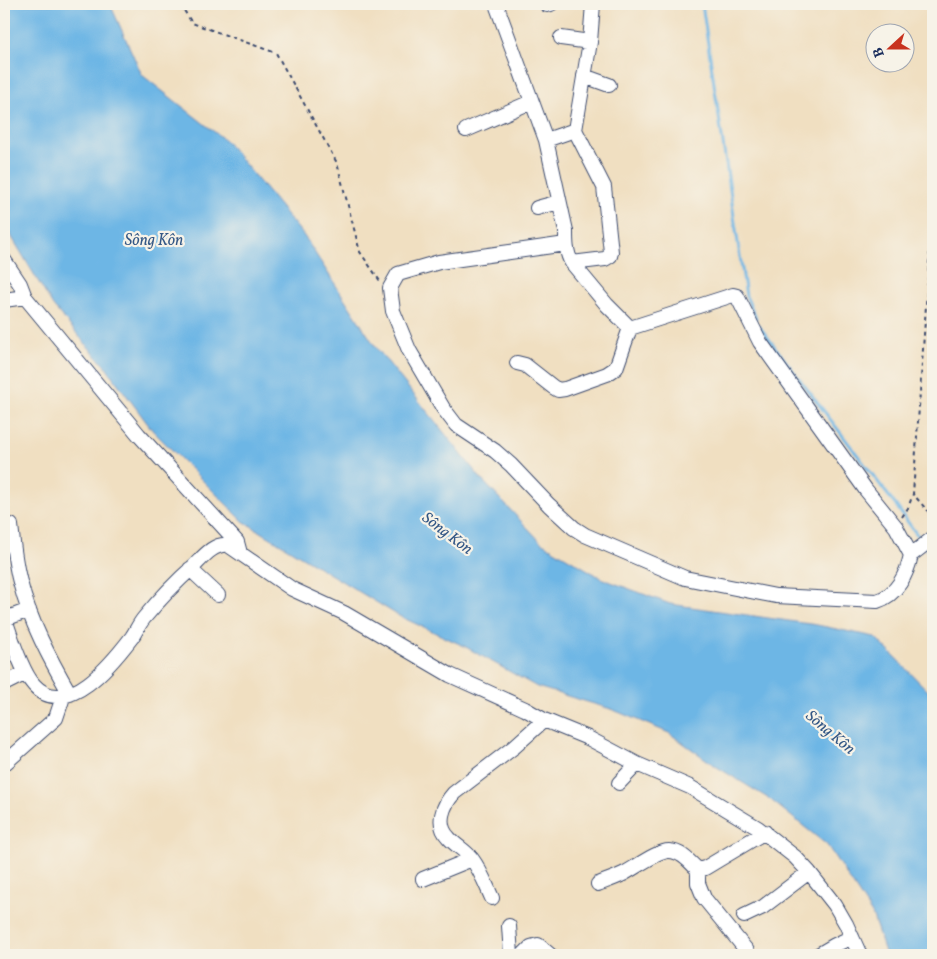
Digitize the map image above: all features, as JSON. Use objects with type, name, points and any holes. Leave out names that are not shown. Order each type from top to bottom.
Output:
[{"type":"street","points":[[496,4],[546,140],[566,231],[568,256],[607,304],[630,328]]},
{"type":"street","points":[[572,263],[605,259],[610,256],[611,252],[604,188],[575,130],[590,42],[593,4]]},
{"type":"street","points":[[561,38],[590,42]]},
{"type":"street","points":[[584,76],[609,84]]},
{"type":"street","points":[[466,130],[531,102]]},
{"type":"street","points":[[546,140],[575,130]]},
{"type":"street","points":[[537,208],[559,202]]},
{"type":"street","points":[[566,244],[439,262],[398,274],[390,288],[393,311],[409,350],[443,408],[456,425],[495,451],[574,528],[591,539],[685,578],[776,596],[877,601],[884,599],[898,587],[914,552],[932,540]]},
{"type":"street","points":[[4,260],[20,284],[25,297],[139,434],[237,542],[240,546],[240,554]]},
{"type":"street","points":[[630,328],[733,295],[737,296],[760,342],[866,490],[914,552]]},
{"type":"street","points":[[4,300],[25,297]]},
{"type":"street","points":[[517,363],[524,365],[558,390],[565,389],[607,374],[616,368],[630,328]]},
{"type":"street","points":[[4,764],[56,718],[66,696],[29,610],[18,572],[11,525]]},
{"type":"street","points":[[29,610],[5,624],[26,673],[41,692],[55,697],[66,696],[83,687],[104,670],[120,652],[154,606],[190,569],[210,551],[222,544],[228,546],[292,589],[344,613],[450,675],[525,709],[544,720],[588,738],[637,764],[690,787],[765,832],[795,857],[835,905],[860,955]]},
{"type":"street","points":[[190,569],[218,595]]},
{"type":"street","points":[[4,684],[26,673]]},
{"type":"street","points":[[492,898],[478,867],[443,832],[441,815],[447,800],[454,792],[514,747],[544,720]]},
{"type":"street","points":[[619,783],[637,764]]},
{"type":"street","points":[[698,870],[705,868],[765,832]]},
{"type":"street","points":[[598,884],[625,873],[660,853],[668,851],[678,853],[687,858],[698,870],[698,883],[704,898],[747,951]]},
{"type":"street","points":[[423,879],[472,859]]},
{"type":"street","points":[[744,916],[763,907],[809,872]]},
{"type":"street","points":[[509,926],[511,955]]},
{"type":"street","points":[[818,955],[852,937]]},
{"type":"street","points":[[523,955],[531,947],[538,944],[550,955]]},
{"type":"path","points":[[180,4],[192,23],[276,54],[337,163],[360,252],[391,297]]},
{"type":"path","points":[[900,520],[908,508],[913,494],[933,204]]},
{"type":"path","points":[[913,494],[933,517]]},
{"type":"water","name":"Sông Kôn","points":[[4,4],[110,4],[142,75],[226,141],[304,236],[375,346],[482,480],[541,542],[603,579],[670,604],[817,625],[875,637],[933,696],[933,955],[886,955],[872,914],[827,845],[771,800],[717,767],[669,733],[611,709],[537,687],[464,646],[399,616],[243,521],[153,431],[104,365],[53,306],[4,224]]},
{"type":"waterway","points":[[702,4],[746,296],[756,318]]},
{"type":"waterway","points":[[759,326],[923,543]]},
{"type":"waterway","points":[[926,548],[933,557]]}]
